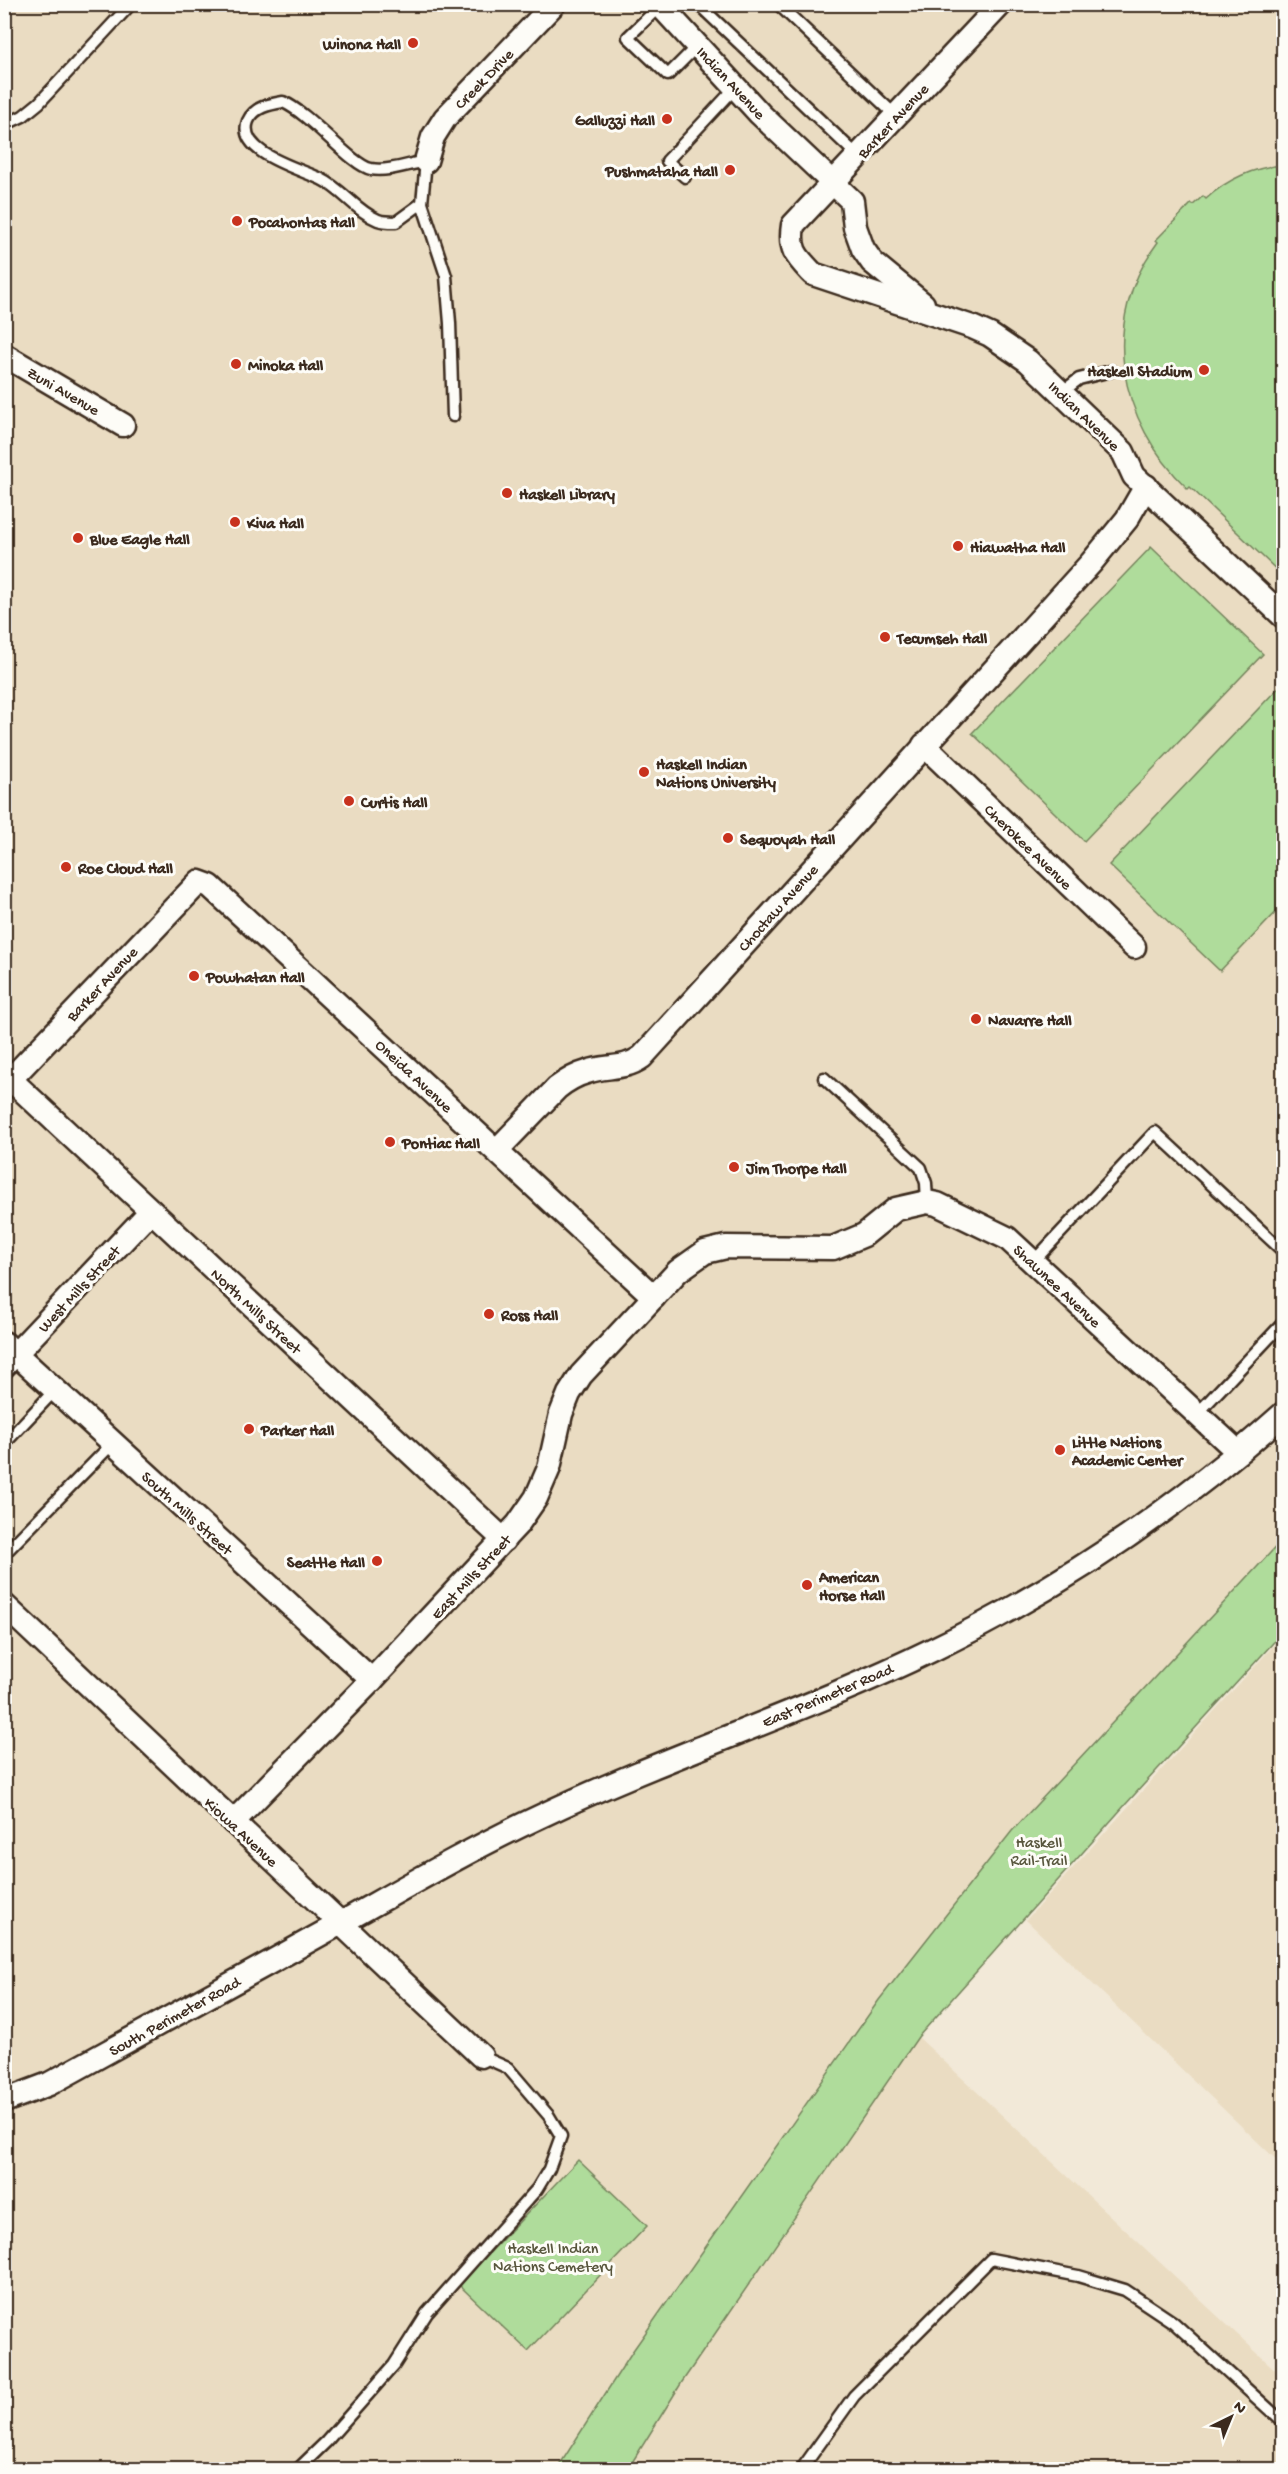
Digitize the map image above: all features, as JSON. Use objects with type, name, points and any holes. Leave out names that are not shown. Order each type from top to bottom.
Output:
[{"type":"street","name":"Creek Drive","points":[[426,161],[433,137],[445,118],[554,4]]},
{"type":"street","name":"Barker Avenue","points":[[791,240],[793,225],[1001,4]]},
{"type":"street","name":"Indian Avenue","points":[[660,5],[760,114],[852,201],[855,227],[863,249],[872,262],[904,291],[941,317]]},
{"type":"street","name":"Indian Avenue","points":[[791,240],[796,256],[813,274],[981,331],[1028,360],[1123,452],[1134,476],[1284,617]]},
{"type":"street","name":"Zuni Avenue","points":[[4,356],[123,425]]},
{"type":"street","name":"Choctaw Avenue","points":[[497,1150],[566,1081],[586,1072],[623,1067],[642,1057],[1091,563],[1127,519],[1146,486]]},
{"type":"street","name":"Cherokee Avenue","points":[[924,745],[1134,947]]},
{"type":"street","name":"Barker Avenue","points":[[8,1083],[199,882]]},
{"type":"street","name":"Oneida Avenue","points":[[199,882],[210,886],[654,1297]]},
{"type":"street","name":"North Mills Street","points":[[8,1083],[151,1211],[504,1540]]},
{"type":"street","name":"Shawnee Avenue","points":[[927,1202],[947,1208],[1007,1238],[1238,1452]]},
{"type":"street","points":[[654,1297],[678,1271],[705,1252],[726,1247],[834,1248],[864,1235],[896,1209],[927,1202]]},
{"type":"street","name":"West Mills Street","points":[[8,1354],[151,1211]]},
{"type":"street","name":"East Mills Street","points":[[233,1822],[372,1680],[518,1524],[536,1498],[549,1468],[561,1414],[568,1394],[581,1375],[654,1297]]},
{"type":"street","name":"South Mills Street","points":[[8,1354],[55,1390],[372,1680]]},
{"type":"street","name":"East Perimeter Road","points":[[340,1924],[453,1860],[600,1788],[811,1703],[933,1650],[1075,1571],[1158,1514],[1284,1413]]},
{"type":"street","name":"Kiowa Avenue","points":[[4,1605],[481,2056]]},
{"type":"street","name":"South Perimeter Road","points":[[4,2101],[49,2084],[340,1924]]},
{"type":"lane","points":[[4,125],[23,116],[39,103],[131,4]]},
{"type":"lane","points":[[698,4],[858,156]]},
{"type":"lane","points":[[778,4],[896,116]]},
{"type":"lane","points":[[660,5],[628,37],[668,75],[697,46]]},
{"type":"lane","points":[[685,177],[668,161],[736,87]]},
{"type":"lane","points":[[422,204],[396,222],[378,220],[351,203],[324,180],[270,157],[253,145],[246,135],[248,122],[254,113],[266,105],[283,102],[297,108],[357,162],[370,169],[393,168],[426,161],[422,204],[446,276],[453,416]]},
{"type":"lane","points":[[1062,392],[1079,379],[1111,371]]},
{"type":"lane","points":[[824,1078],[921,1168],[926,1183],[927,1202]]},
{"type":"lane","points":[[1033,1262],[1155,1132],[1284,1252]]},
{"type":"lane","points":[[1197,1414],[1284,1322]]},
{"type":"lane","points":[[4,1444],[55,1390]]},
{"type":"lane","points":[[4,1554],[113,1443]]},
{"type":"lane","points":[[297,2469],[326,2442],[394,2366],[427,2313],[537,2189],[549,2169],[561,2136],[549,2116],[508,2068],[481,2056]]},
{"type":"lane","points":[[801,2469],[854,2396],[991,2259],[1077,2276],[1125,2290],[1173,2322],[1284,2423]]},
{"type":"shaded area","name":"Haskell Indian Nations University","points":[[5,5],[1283,5],[1283,1539],[1012,1831],[899,2024],[918,2037],[1283,2377],[1283,2469],[5,2470]]},
{"type":"shaded area","points":[[1283,1635],[1283,2166],[1026,1920]]},
{"type":"green space","name":"Haskell Stadium","points":[[1284,165],[1283,576],[1190,487],[1188,489],[1164,462],[1145,432],[1132,401],[1124,369],[1123,337],[1128,304],[1139,272],[1158,242],[1156,240],[1191,204],[1193,205],[1203,196],[1206,199],[1232,180],[1252,171]]},
{"type":"green space","points":[[1151,547],[1263,654],[1084,841],[972,733]]},
{"type":"green space","points":[[1283,683],[1283,905],[1220,971],[1109,865]]},
{"type":"green space","name":"Haskell Rail-Trail","points":[[1283,1539],[1283,1632],[918,2037],[682,2382],[628,2469],[557,2469],[632,2352],[879,2000],[1012,1831]]},
{"type":"green space","name":"Haskell Indian Nations Cemetery","points":[[578,2160],[647,2226],[528,2351],[459,2285]]},
{"type":"place","name":"Winona Hall","points":[[413,43]]},
{"type":"place","name":"Galluzzi Hall","points":[[667,119]]},
{"type":"place","name":"Pushmataha Hall","points":[[730,170]]},
{"type":"place","name":"Pocahontas Hall","points":[[237,221]]},
{"type":"place","name":"Minoka Hall","points":[[236,364]]},
{"type":"place","name":"Haskell Stadium","points":[[1204,370]]},
{"type":"place","name":"Haskell Library","points":[[507,493]]},
{"type":"place","name":"Kiva Hall","points":[[235,522]]},
{"type":"place","name":"Blue Eagle Hall","points":[[78,538]]},
{"type":"place","name":"Hiawatha Hall","points":[[958,546]]},
{"type":"place","name":"Tecumseh Hall","points":[[885,637]]},
{"type":"place","name":"Haskell Indian Nations University","points":[[644,772]]},
{"type":"place","name":"Curtis Hall","points":[[349,801]]},
{"type":"place","name":"Sequoyah Hall","points":[[728,838]]},
{"type":"place","name":"Roe Cloud Hall","points":[[66,867]]},
{"type":"place","name":"Powhatan Hall","points":[[194,976]]},
{"type":"place","name":"Navarre Hall","points":[[976,1019]]},
{"type":"place","name":"Pontiac Hall","points":[[390,1142]]},
{"type":"place","name":"Jim Thorpe Hall","points":[[734,1167]]},
{"type":"place","name":"Ross Hall","points":[[489,1314]]},
{"type":"place","name":"Parker Hall","points":[[249,1429]]},
{"type":"place","name":"Little Nations Academic Center","points":[[1060,1450]]},
{"type":"place","name":"Seattle Hall","points":[[377,1561]]},
{"type":"place","name":"American Horse Hall","points":[[807,1585]]}]
